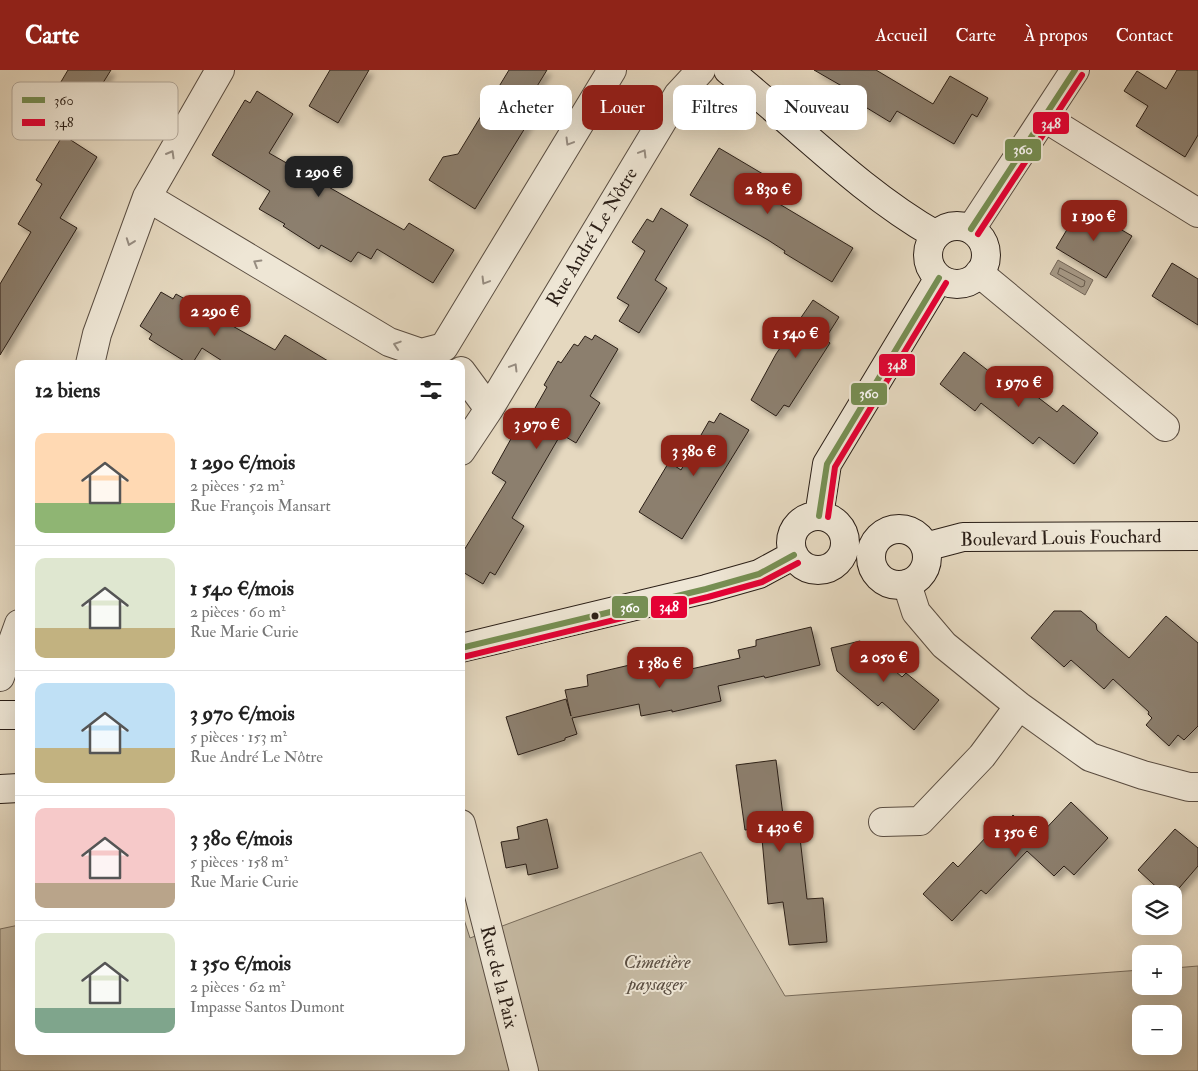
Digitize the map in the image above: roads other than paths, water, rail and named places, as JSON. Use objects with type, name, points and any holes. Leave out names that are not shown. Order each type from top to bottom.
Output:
[{"type":"street","points":[[91,360],[97,334],[146,197],[220,70]]},
{"type":"street","points":[[146,197],[389,342],[420,353],[441,356],[612,70]]},
{"type":"street","name":"Rue André Le Nôtre","points":[[465,440],[489,409],[678,95],[701,70]]},
{"type":"street","points":[[728,70],[843,169],[898,212],[936,235]]},
{"type":"street","points":[[971,229],[1075,70]]},
{"type":"street","points":[[1045,118],[1198,213]]},
{"type":"street","points":[[952,226],[971,229],[978,234],[985,250],[984,266],[979,273],[965,283],[956,284],[940,278],[930,265],[928,256],[929,248],[936,235],[952,226]]},
{"type":"street","points":[[979,273],[1165,427]]},
{"type":"street","points":[[832,566],[843,552],[843,534],[828,521],[827,464],[940,278]]},
{"type":"street","points":[[465,376],[489,409]]},
{"type":"street","points":[[875,573],[854,574],[832,566],[815,570],[806,568],[794,555],[792,537],[795,529],[802,522],[828,521],[862,526],[883,533]]},
{"type":"street","points":[[891,530],[907,530],[915,534],[925,547],[926,565],[916,580],[907,584],[889,584],[875,573],[870,556],[872,547],[883,533],[891,530]]},
{"type":"street","name":"Boulevard Louis Fouchard","points":[[925,547],[963,537],[1198,536]]},
{"type":"street","points":[[465,647],[706,589],[759,574],[794,555]]},
{"type":"street","points":[[907,584],[916,612],[928,629],[944,645],[1019,706],[1090,757],[1143,775],[1198,787]]},
{"type":"street","points":[[0,677],[15,635]]},
{"type":"street","points":[[883,822],[920,821],[982,756],[1019,706]]},
{"type":"street","points":[[0,715],[15,715]]},
{"type":"street","points":[[0,789],[15,788]]},
{"type":"street","name":"Rue de la Paix","points":[[465,840],[524,1071]]},
{"type":"water","points":[[1058,260],[1093,280],[1085,295],[1050,274]]},
{"type":"park label","name":"Cimetière paysager","points":[[657,973]]}]
